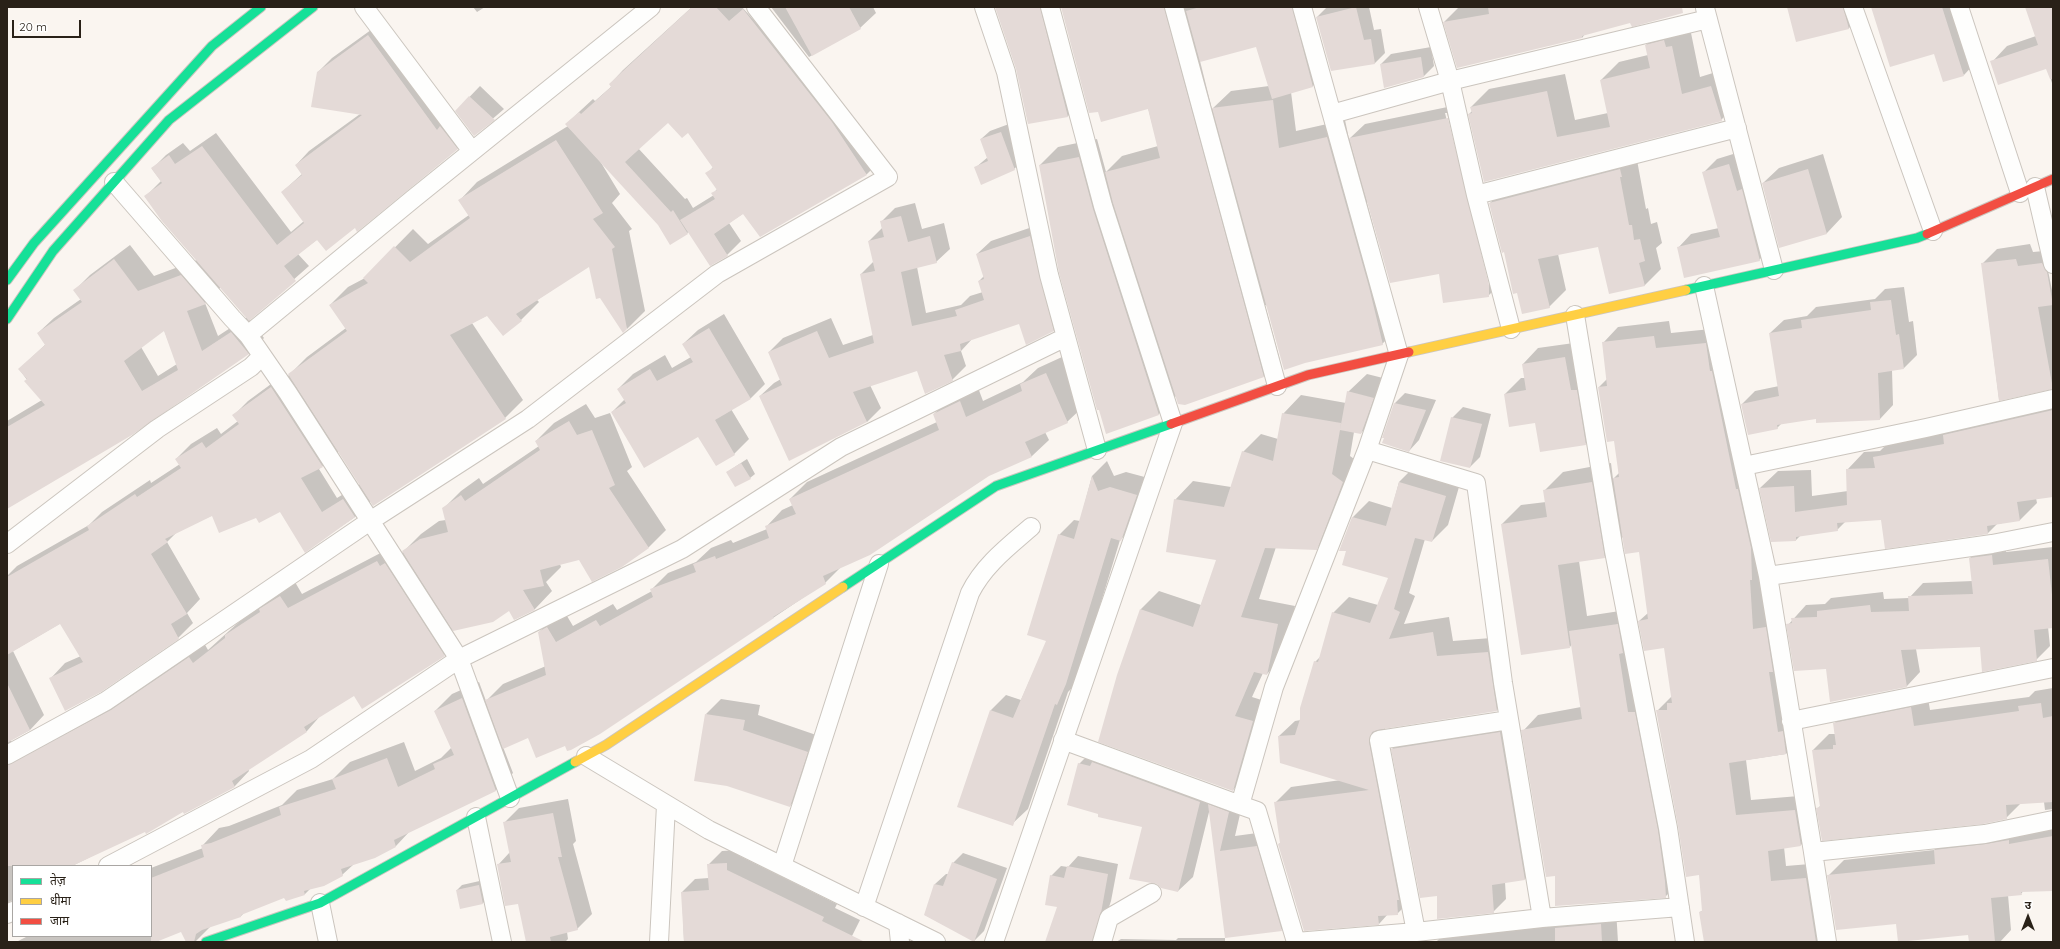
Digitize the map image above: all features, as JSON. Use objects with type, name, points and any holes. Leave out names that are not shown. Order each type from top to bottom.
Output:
[{"type":"street","points":[[7,280],[34,243],[207,51],[261,7]]},
{"type":"street","points":[[7,319],[53,251],[169,120],[313,7]]},
{"type":"street","points":[[364,7],[472,151]]},
{"type":"street","points":[[248,335],[472,151],[651,7]]},
{"type":"street","points":[[7,755],[106,701],[370,521],[528,419],[717,274],[888,177],[756,7]]},
{"type":"street","points":[[984,7],[1006,72],[1049,275],[1098,450]]},
{"type":"street","points":[[994,942],[1062,740],[1173,423],[1103,206],[1050,7]]},
{"type":"street","points":[[1174,7],[1277,386]]},
{"type":"street","points":[[1240,805],[1274,687],[1367,450],[1399,355],[1302,7]]},
{"type":"street","points":[[1428,7],[1450,81],[1476,195],[1511,329]]},
{"type":"street","points":[[1853,7],[1933,231]]},
{"type":"street","points":[[1959,7],[2053,264]]},
{"type":"street","points":[[1332,114],[1707,13],[1774,270]]},
{"type":"street","points":[[1476,195],[1737,128]]},
{"type":"street","points":[[206,942],[320,903],[586,756],[996,486],[1308,375],[1917,238],[2053,179]]},
{"type":"street","points":[[114,182],[248,335],[459,659],[510,798]]},
{"type":"street","points":[[1704,286],[1768,576],[1827,942]]},
{"type":"street","points":[[1575,315],[1614,551],[1668,828],[1685,942]]},
{"type":"street","points":[[110,865],[312,759],[459,659],[682,549],[841,447],[1066,337]]},
{"type":"street","points":[[7,544],[158,429],[251,367],[262,356]]},
{"type":"street","points":[[1744,466],[1926,428],[2053,399]]},
{"type":"street","points":[[1367,450],[1476,483],[1509,720],[1542,918]]},
{"type":"street","points":[[864,907],[970,593],[978,577],[989,564],[1031,527]]},
{"type":"street","points":[[1768,576],[1992,544],[2052,538]]},
{"type":"street","points":[[782,866],[879,564]]},
{"type":"street","points":[[1791,722],[2053,668]]},
{"type":"street","points":[[1416,932],[1379,740],[1509,720]]},
{"type":"street","points":[[1062,740],[1257,811],[1296,942],[1416,932],[1542,918],[1680,907]]},
{"type":"street","points":[[586,756],[709,830],[936,942]]},
{"type":"street","points":[[659,942],[666,805]]},
{"type":"street","points":[[476,817],[502,942]]},
{"type":"street","points":[[1812,852],[1985,834],[2053,820]]},
{"type":"street","points":[[1102,942],[1109,918],[1152,893]]},
{"type":"street","points":[[320,903],[328,942]]},
{"type":"street","points":[[898,923],[900,942]]},
{"type":"building","points":[[692,7],[716,7],[729,21],[743,9],[832,122],[867,175],[760,237],[743,214],[714,234],[728,256],[710,266],[680,220],[715,199],[711,193],[717,190],[705,173],[713,168],[688,133],[682,138],[668,123],[625,162],[671,212],[673,210],[688,234],[670,245],[658,225],[565,124],[579,112],[581,114],[611,87],[609,84]]},
{"type":"building","points":[[785,7],[849,7],[861,29],[812,56]]},
{"type":"building","points":[[995,7],[1040,7],[1068,117],[1028,124],[1016,69]]},
{"type":"building","points":[[1061,7],[1164,7],[1264,377],[1185,405],[1178,404],[1113,203],[1105,172],[1160,158],[1148,109],[1101,122],[1098,112],[1089,113]]},
{"type":"building","points":[[1200,7],[1292,7],[1313,87],[1272,99],[1256,47],[1200,62],[1186,11]]},
{"type":"building","points":[[1356,7],[1364,40],[1371,39],[1375,64],[1331,71],[1316,17]]},
{"type":"building","points":[[1488,7],[1682,7],[1683,13],[1632,27],[1630,23],[1582,36],[1582,38],[1457,68],[1443,22],[1489,14]]},
{"type":"building","points":[[1787,7],[1843,7],[1849,29],[1796,42]]},
{"type":"building","points":[[1871,7],[1942,7],[1964,76],[1943,82],[1934,54],[1890,67]]},
{"type":"building","points":[[2025,7],[2053,7],[2053,79],[2050,79],[2046,69],[1998,85],[1990,61],[2038,45]]},
{"type":"building","points":[[368,35],[437,130],[440,126],[458,149],[357,232],[355,228],[326,251],[317,240],[284,266],[296,281],[249,321],[161,220],[144,196],[162,183],[151,168],[169,155],[175,164],[202,146],[277,245],[304,223],[281,192],[302,175],[295,165],[362,115],[311,107],[317,72]]},
{"type":"building","points":[[1664,40],[1666,47],[1672,46],[1682,94],[1711,86],[1722,121],[1484,182],[1468,114],[1472,113],[1470,107],[1547,91],[1557,137],[1610,127],[1600,80],[1650,68],[1645,45]]},
{"type":"building","points":[[1421,57],[1424,77],[1384,88],[1380,64]]},
{"type":"building","points":[[469,96],[495,120],[474,136],[455,111]]},
{"type":"building","points":[[1273,100],[1279,148],[1327,137],[1369,287],[1383,345],[1305,363],[1284,370],[1212,108]]},
{"type":"building","points":[[1448,118],[1489,285],[1489,297],[1443,303],[1439,274],[1390,283],[1349,138]]},
{"type":"building","points":[[1001,132],[1015,170],[981,185],[974,167],[988,161],[980,139]]},
{"type":"building","points":[[556,140],[603,213],[593,219],[615,247],[612,249],[627,329],[623,333],[600,298],[596,299],[589,267],[516,314],[522,321],[503,336],[487,316],[450,335],[506,419],[373,506],[288,374],[347,331],[329,305],[368,283],[363,278],[394,246],[410,262],[470,218],[458,200]]},
{"type":"building","points":[[1079,157],[1093,209],[1159,415],[1106,434],[1099,410],[1097,410],[1059,273],[1039,165]]},
{"type":"building","points":[[1729,164],[1737,191],[1742,189],[1760,261],[1684,278],[1677,247],[1720,237],[1702,172]]},
{"type":"building","points":[[1620,169],[1622,177],[1620,177],[1629,225],[1632,225],[1634,240],[1640,239],[1645,261],[1639,263],[1645,286],[1609,294],[1598,247],[1538,259],[1550,308],[1522,314],[1517,293],[1513,294],[1504,252],[1502,253],[1489,203]]},
{"type":"building","points":[[1808,169],[1827,234],[1779,248],[1762,183]]},
{"type":"building","points":[[901,216],[908,242],[930,236],[937,263],[901,272],[912,326],[957,316],[955,310],[984,300],[978,281],[984,279],[976,254],[1030,236],[1054,331],[1026,345],[1019,324],[960,344],[961,351],[944,355],[953,381],[925,394],[917,371],[853,392],[867,422],[789,461],[759,396],[782,385],[768,352],[817,331],[829,358],[874,343],[860,274],[875,271],[868,241],[884,237],[880,221]]},
{"type":"building","points":[[114,259],[138,291],[181,275],[206,304],[187,311],[202,351],[231,332],[249,354],[132,435],[7,509],[7,427],[45,405],[24,381],[27,379],[18,369],[45,345],[37,333],[82,302],[73,290]],"holes":[[[164,331],[178,370],[142,391],[124,361]]]},
{"type":"building","points":[[2016,259],[2018,266],[2042,263],[2047,272],[2053,305],[2038,307],[2053,389],[1999,401],[1981,263]]},
{"type":"building","points":[[1891,300],[1896,335],[1899,334],[1904,369],[1878,373],[1880,420],[1816,423],[1816,419],[1777,425],[1778,429],[1748,435],[1741,404],[1779,396],[1769,333],[1802,328],[1801,320],[1871,310],[1870,302]]},
{"type":"building","points":[[709,328],[751,399],[715,420],[735,455],[716,466],[698,437],[644,468],[611,412],[626,403],[617,389],[650,369],[657,381],[693,362],[682,344]]},
{"type":"building","points":[[1654,336],[1656,348],[1706,343],[1710,371],[1712,371],[1736,489],[1738,489],[1751,548],[1752,580],[1750,580],[1753,629],[1766,627],[1773,672],[1769,672],[1778,732],[1783,731],[1786,754],[1729,763],[1736,815],[1795,810],[1801,846],[1768,851],[1771,881],[1806,878],[1816,942],[1704,942],[1699,912],[1702,911],[1699,875],[1686,877],[1656,710],[1667,710],[1667,703],[1672,703],[1664,648],[1644,651],[1638,621],[1648,619],[1639,552],[1625,554],[1613,478],[1619,477],[1614,441],[1607,442],[1598,387],[1607,386],[1602,342]]},
{"type":"building","points":[[1565,357],[1571,390],[1577,390],[1586,445],[1540,452],[1535,423],[1509,427],[1504,394],[1526,390],[1522,364]]},
{"type":"building","points":[[1046,373],[1068,423],[1025,442],[1032,457],[989,476],[870,555],[823,576],[826,584],[773,617],[774,618],[600,734],[571,750],[567,751],[565,746],[536,758],[528,738],[503,749],[485,700],[546,675],[538,632],[547,627],[556,642],[596,620],[600,626],[653,597],[650,589],[696,572],[693,564],[715,556],[716,559],[769,538],[765,526],[796,514],[789,499],[939,430],[933,414],[960,401],[966,417],[1022,391],[1020,384]]},
{"type":"building","points":[[271,387],[323,467],[301,478],[322,512],[343,499],[355,517],[305,553],[280,512],[259,523],[256,518],[219,533],[212,516],[165,539],[168,542],[151,554],[187,614],[171,624],[179,639],[101,692],[65,711],[49,678],[83,662],[60,624],[7,655],[7,577],[89,530],[87,526],[135,494],[137,497],[181,468],[175,459],[202,442],[206,448],[239,424],[232,415]]},
{"type":"building","points":[[1347,391],[1374,398],[1361,434],[1340,430]]},
{"type":"building","points":[[1394,403],[1426,410],[1409,452],[1382,443],[1384,438],[1382,438]]},
{"type":"building","points":[[2053,410],[2053,497],[2017,502],[2020,521],[1987,526],[1988,534],[1885,549],[1881,520],[1837,523],[1838,531],[1796,537],[1796,541],[1771,542],[1759,488],[1794,486],[1795,512],[1847,505],[1846,469],[1875,468],[1873,457],[1944,444],[1943,435]]},
{"type":"building","points":[[1282,413],[1341,423],[1332,474],[1343,482],[1317,550],[1265,548],[1241,617],[1278,624],[1267,675],[1254,672],[1235,716],[1253,721],[1233,791],[1098,742],[1117,675],[1140,609],[1193,627],[1216,560],[1166,552],[1174,499],[1224,507],[1242,451],[1273,461]]},
{"type":"building","points":[[1451,417],[1482,424],[1470,468],[1440,461]]},
{"type":"building","points":[[569,421],[577,435],[592,430],[615,485],[609,488],[649,548],[622,567],[592,582],[579,560],[540,570],[544,586],[523,590],[535,610],[514,620],[509,611],[493,622],[453,631],[402,551],[420,539],[448,532],[442,508],[461,495],[465,501],[540,450],[535,441]]},
{"type":"building","points":[[741,463],[751,479],[735,487],[726,472]]},
{"type":"building","points":[[1092,476],[1098,491],[1110,487],[1137,495],[1121,541],[1111,538],[1066,684],[1057,705],[1055,704],[1013,826],[957,807],[990,710],[1013,718],[1046,641],[1027,635],[1058,534],[1074,539]]},
{"type":"building","points":[[1399,482],[1446,496],[1432,542],[1415,538],[1394,609],[1400,612],[1389,639],[1433,632],[1437,656],[1488,652],[1497,711],[1372,732],[1369,742],[1399,900],[1397,900],[1398,915],[1378,916],[1379,925],[1304,931],[1278,844],[1280,843],[1274,802],[1369,790],[1280,763],[1278,736],[1295,735],[1300,719],[1300,708],[1314,661],[1318,662],[1332,612],[1370,623],[1388,578],[1342,565],[1346,551],[1339,551],[1352,517],[1386,526]]},
{"type":"building","points":[[1592,482],[1605,558],[1558,565],[1570,648],[1521,655],[1501,524],[1547,517],[1543,490]]},
{"type":"building","points":[[1992,555],[1993,565],[2048,559],[2053,604],[2053,628],[2034,630],[2037,661],[1982,672],[1980,647],[1901,650],[1907,687],[1830,702],[1826,669],[1794,671],[1786,624],[1792,623],[1791,618],[1817,617],[1817,611],[1870,605],[1871,612],[1909,611],[1908,596],[1973,594],[1969,558]]},
{"type":"building","points":[[377,561],[380,566],[385,563],[445,656],[362,709],[354,696],[304,727],[307,732],[232,781],[235,787],[184,814],[183,812],[146,834],[145,832],[74,865],[7,866],[7,765],[111,710],[189,657],[193,663],[225,638],[225,635],[260,612],[259,609],[280,596],[288,608]]},
{"type":"building","points":[[1618,624],[1623,653],[1619,654],[1628,712],[1635,712],[1658,830],[1666,898],[1555,906],[1555,876],[1546,877],[1521,730],[1582,719],[1569,631]]},
{"type":"building","points":[[7,683],[30,730],[7,743]]},
{"type":"building","points":[[462,698],[496,791],[394,840],[396,847],[375,858],[341,869],[343,876],[324,886],[304,891],[305,895],[286,901],[284,898],[241,915],[241,917],[202,930],[196,934],[194,942],[186,942],[181,932],[156,942],[151,942],[152,878],[204,857],[201,845],[211,843],[281,815],[279,807],[336,789],[332,779],[387,758],[398,787],[435,769],[433,764],[454,755],[434,711]]},
{"type":"building","points":[[2041,703],[2043,718],[2053,716],[2053,802],[2006,805],[2007,819],[1983,824],[1822,841],[1816,808],[1820,807],[1812,750],[1833,749],[1833,745],[1836,745],[1833,723],[1911,707],[1914,726],[2019,711],[2018,706]]},
{"type":"building","points":[[705,714],[745,720],[743,730],[808,752],[790,807],[727,786],[694,781]]},
{"type":"building","points":[[1500,732],[1525,880],[1492,885],[1494,913],[1437,919],[1437,896],[1420,898],[1391,749]]},
{"type":"building","points":[[1092,762],[1200,802],[1178,892],[1161,888],[1157,884],[1129,879],[1142,827],[1098,817],[1098,814],[1067,805],[1078,763],[1090,766]]},
{"type":"building","points":[[1208,804],[1229,812],[1220,851],[1257,846],[1282,931],[1225,938]]},
{"type":"building","points":[[553,813],[562,857],[558,857],[578,930],[550,937],[551,942],[526,942],[518,904],[505,906],[497,864],[511,862],[503,822]]},
{"type":"building","points":[[2053,836],[2053,891],[2021,892],[2022,895],[1991,898],[1995,942],[1969,942],[1968,935],[1898,942],[1896,924],[1836,930],[1827,875],[1935,864],[1934,850],[2009,840],[2009,844]]},
{"type":"building","points":[[952,862],[997,879],[974,942],[924,915],[934,884],[943,886]]},
{"type":"building","points":[[727,863],[727,870],[824,917],[822,921],[865,942],[684,942],[681,892],[709,890],[707,864]]},
{"type":"building","points":[[1067,866],[1108,874],[1101,913],[1092,942],[1045,942],[1057,907],[1045,905],[1050,875],[1064,878]]},
{"type":"building","points":[[479,885],[483,904],[460,909],[456,890]]},
{"type":"building","points":[[1601,924],[1602,942],[1555,942],[1555,928]]},
{"type":"traffic: fast","points":[[7,280],[34,243],[212,46],[261,7]]},
{"type":"traffic: fast","points":[[7,319],[53,251],[169,120],[313,7]]},
{"type":"traffic: fast","points":[[1686,290],[1917,238],[1927,234]]},
{"type":"traffic: fast","points":[[843,587],[996,486],[1171,424]]},
{"type":"traffic: fast","points":[[206,942],[320,903],[575,762]]},
{"type":"traffic: slow","points":[[1409,352],[1686,290]]},
{"type":"traffic: slow","points":[[575,762],[606,745],[843,587]]},
{"type":"traffic: jam","points":[[1927,234],[2053,179]]},
{"type":"traffic: jam","points":[[1171,424],[1308,375],[1409,352]]}]
